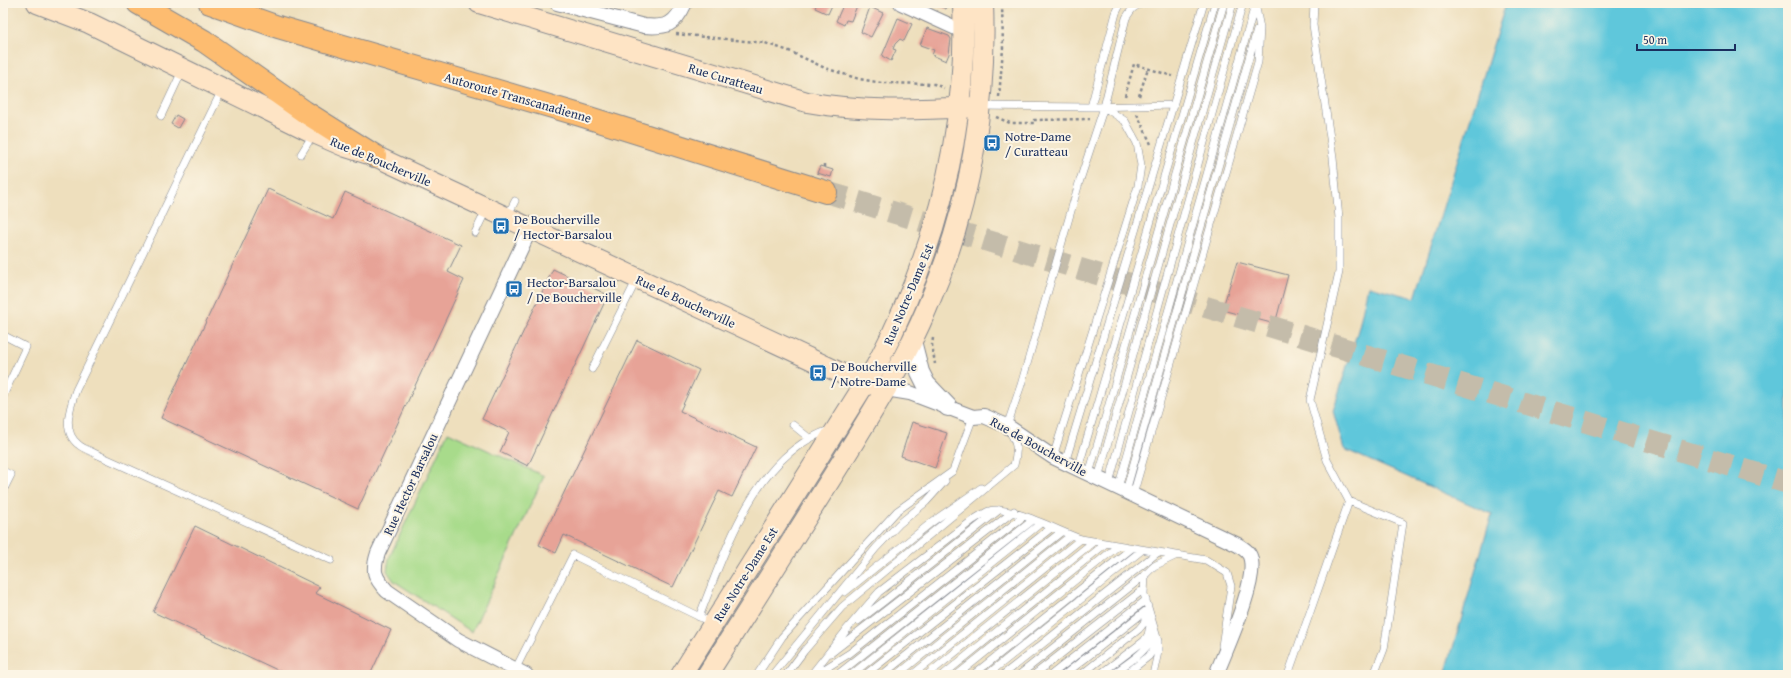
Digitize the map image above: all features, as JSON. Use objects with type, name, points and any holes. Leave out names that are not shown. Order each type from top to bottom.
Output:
[{"type":"highway","points":[[138,3],[204,40],[305,112],[375,156]]},
{"type":"highway","name":"Autoroute Transcanadienne","points":[[210,3],[278,27],[580,115],[826,176],[248,3]]},
{"type":"main road","name":"Rue de Boucherville","points":[[37,3],[89,23],[346,147],[375,156],[487,208],[511,209],[530,229],[846,376],[886,389]]},
{"type":"main road","name":"Rue Curatteau","points":[[479,3],[807,102],[833,106],[865,108],[960,108],[986,111]]},
{"type":"main road","name":"Rue Notre-Dame Est","points":[[681,675],[706,620],[838,427],[866,383],[897,325],[930,243],[945,187],[960,108],[965,39],[964,3]]},
{"type":"main road","name":"Rue Notre-Dame Est","points":[[707,675],[886,389],[912,341],[935,289],[954,238],[986,111],[983,53],[984,3]]},
{"type":"street","points":[[557,3],[644,26],[670,29],[685,3]]},
{"type":"street","points":[[901,3],[960,30],[965,39]]},
{"type":"street","name":"Rue Hector Barsalou","points":[[520,672],[458,640],[387,591],[379,583],[375,574],[374,565],[378,553],[530,229]]},
{"type":"street","points":[[912,341],[920,372],[926,384],[948,407]]},
{"type":"street","name":"Rue de Boucherville","points":[[886,389],[910,393],[973,417],[984,416],[1007,426],[1059,460],[1238,545],[1248,552],[1251,560],[1252,580],[1218,671]]},
{"type":"lane","points":[[1091,107],[1120,3]]},
{"type":"lane","points":[[786,675],[804,651],[842,607],[1014,465],[1018,451],[1016,441],[1007,426],[1021,385],[1079,183],[1084,173],[1104,107],[1126,18],[1131,10],[1137,5],[1144,3]]},
{"type":"lane","points":[[1059,460],[1174,105],[1204,3]]},
{"type":"lane","points":[[1107,483],[1215,3]]},
{"type":"lane","points":[[1107,483],[1224,3]]},
{"type":"lane","points":[[1107,483],[1233,3]]},
{"type":"lane","points":[[1107,483],[1243,3]]},
{"type":"lane","points":[[1107,483],[1255,3]]},
{"type":"lane","points":[[1107,483],[1258,62],[1259,22],[1255,3]]},
{"type":"lane","points":[[1314,3],[1313,25],[1333,158],[1339,218],[1339,272],[1310,400],[1327,460],[1349,501],[1403,523],[1384,649],[1374,675]]},
{"type":"lane","points":[[1107,483],[1259,22]]},
{"type":"lane","points":[[161,116],[183,68]]},
{"type":"lane","points":[[223,88],[76,390],[69,413],[68,426],[71,436],[78,445],[332,560]]},
{"type":"lane","points":[[986,111],[1174,105]]},
{"type":"lane","points":[[1059,460],[1138,186],[1141,165],[1137,144],[1125,121],[1104,107]]},
{"type":"lane","points":[[301,154],[314,132]]},
{"type":"lane","points":[[475,233],[487,208]]},
{"type":"lane","points":[[592,369],[637,279]]},
{"type":"lane","points":[[3,335],[26,347],[3,396]]},
{"type":"lane","points":[[772,675],[876,548],[899,524],[926,502],[953,471],[973,417]]},
{"type":"lane","points":[[792,425],[809,438]]},
{"type":"lane","points":[[520,672],[573,556],[706,620],[736,526],[755,493],[773,470],[809,438],[838,427]]},
{"type":"lane","points":[[820,615],[853,584],[932,522],[1014,465]]},
{"type":"lane","points":[[3,471],[11,475],[3,491]]},
{"type":"lane","points":[[757,675],[782,637],[897,511],[953,471]]},
{"type":"lane","points":[[1288,675],[1349,501]]},
{"type":"lane","points":[[811,675],[846,630],[879,592],[973,520],[990,510],[1014,511],[1070,536],[1093,542],[1206,560],[1227,573],[1231,586],[1218,671]]},
{"type":"lane","points":[[846,630],[999,510]]},
{"type":"lane","points":[[823,659],[1014,511]]},
{"type":"lane","points":[[815,675],[850,652],[1024,516]]},
{"type":"lane","points":[[837,675],[1033,520]]},
{"type":"lane","points":[[851,675],[1040,523]]},
{"type":"lane","points":[[865,675],[1051,528]]},
{"type":"lane","points":[[882,675],[1061,532]]},
{"type":"lane","points":[[897,675],[1070,536]]},
{"type":"lane","points":[[912,675],[1081,539]]},
{"type":"lane","points":[[927,675],[1093,542]]},
{"type":"lane","points":[[943,675],[1106,544]]},
{"type":"lane","points":[[957,675],[1118,546]]},
{"type":"lane","points":[[972,675],[1132,548]]},
{"type":"lane","points":[[987,675],[1142,550]]},
{"type":"lane","points":[[1003,675],[1157,553]]},
{"type":"lane","points":[[1019,675],[1145,575],[1154,566],[1175,556]]},
{"type":"lane","points":[[1145,575],[1144,589],[1146,600],[1158,641],[1158,652],[1153,675]]},
{"type":"lane","points":[[1034,675],[1144,589]]},
{"type":"lane","points":[[1051,675],[1146,600]]},
{"type":"lane","points":[[1064,675],[1148,609]]},
{"type":"lane","points":[[1081,675],[1139,629],[1144,623],[1148,609]]},
{"type":"lane","points":[[1099,675],[1144,640],[1148,635],[1151,616]]},
{"type":"lane","points":[[1112,675],[1148,646],[1153,639],[1154,628]]},
{"type":"lane","points":[[1125,675],[1149,656],[1154,650],[1158,641]]},
{"type":"lane","points":[[1148,675],[1158,652]]},
{"type":"path","points":[[1000,89],[1003,50],[1002,3]]},
{"type":"path","points":[[670,29],[681,35],[769,44],[789,51],[830,70],[859,79],[888,84],[934,84],[949,91]]},
{"type":"path","points":[[1125,96],[1134,64],[1175,77]]},
{"type":"path","points":[[1139,97],[1148,68]]},
{"type":"path","points":[[986,111],[1010,123],[1034,123],[1034,120],[1091,119]]},
{"type":"path","points":[[1137,114],[1152,145]]},
{"type":"green space","points":[[448,432],[544,476],[472,632],[394,581],[387,571],[389,558]]},
{"type":"water","points":[[1506,3],[1788,3],[1788,675],[1445,675],[1492,514],[1344,449],[1333,411],[1359,327],[1368,286],[1415,298]]},
{"type":"building","points":[[817,3],[833,3],[828,14],[815,8]]},
{"type":"building","points":[[844,3],[858,3],[851,21],[846,20],[844,25],[836,21]]},
{"type":"building","points":[[933,3],[948,3],[949,4],[946,9]]},
{"type":"building","points":[[870,7],[883,13],[871,37],[861,32]]},
{"type":"building","points":[[898,18],[912,24],[904,41],[900,39],[895,44],[893,49],[896,50],[891,61],[882,56]]},
{"type":"building","points":[[927,28],[949,36],[951,39],[949,54],[946,61],[932,55],[934,50],[920,45]]},
{"type":"building","points":[[176,115],[183,119],[178,128],[171,124]]},
{"type":"building","points":[[820,166],[833,170],[831,177],[817,173]]},
{"type":"building","points":[[268,189],[333,219],[345,192],[461,245],[448,272],[464,280],[358,509],[161,418]]},
{"type":"building","points":[[1237,262],[1288,275],[1275,324],[1222,310]]},
{"type":"building","points":[[553,269],[608,295],[528,466],[500,452],[509,432],[482,419]]},
{"type":"building","points":[[637,340],[699,370],[680,411],[756,447],[732,497],[719,491],[673,587],[564,535],[556,553],[539,545]]},
{"type":"building","points":[[912,422],[947,433],[935,468],[901,456]]},
{"type":"building","points":[[195,526],[320,587],[315,593],[391,630],[370,675],[288,675],[153,612]]},
{"type":"tunnel","points":[[826,192],[1788,483]]},
{"type":"place","name":"Notre-Dame / Curatteau","points":[[992,143]]},
{"type":"place","name":"De Boucherville / Hector-Barsalou","points":[[501,226]]},
{"type":"place","name":"Hector-Barsalou / De Boucherville","points":[[514,289]]},
{"type":"place","name":"De Boucherville / Notre-Dame","points":[[818,373]]}]
